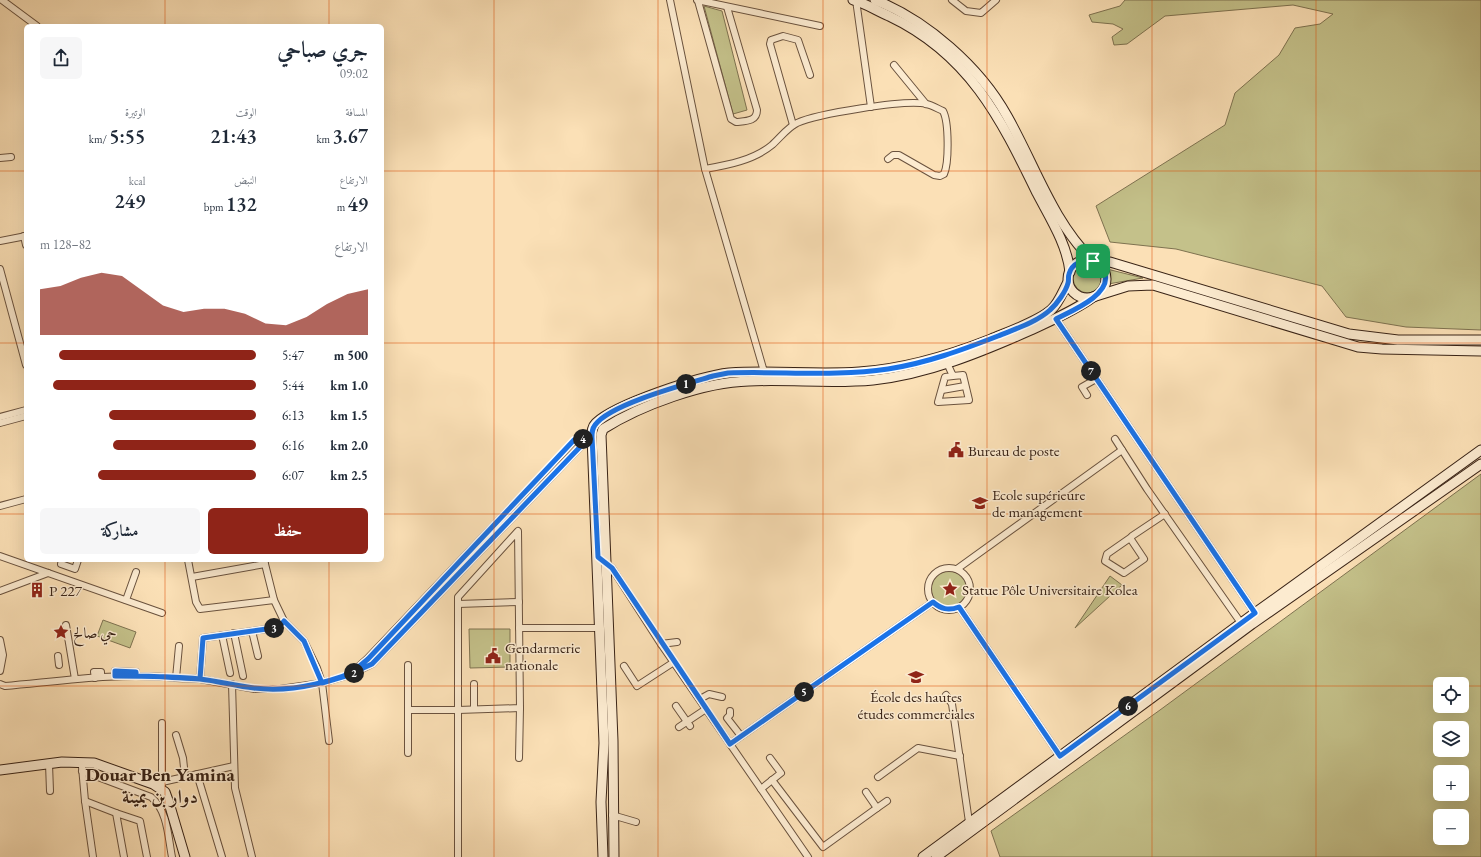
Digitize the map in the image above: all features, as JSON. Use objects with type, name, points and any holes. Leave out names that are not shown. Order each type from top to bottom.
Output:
[{"type":"main road","points":[[603,857],[601,802],[604,743],[598,557],[597,436],[603,429],[612,423],[645,407],[704,387],[765,376],[858,372],[888,369],[925,362],[994,338],[1041,316],[1055,305],[1068,282],[1070,272],[1064,249],[1023,164],[997,116],[971,79],[940,47],[911,27],[855,0]]},
{"type":"main road","points":[[765,376],[844,382],[873,380],[927,370],[1008,340],[1056,319],[1078,307],[1105,286],[1105,272],[1075,242],[1059,220],[1007,115],[972,69],[949,46],[911,20],[875,0]]},
{"type":"main road","points":[[1070,272],[1079,262],[1110,262],[1349,334],[1392,340],[1481,340]]},
{"type":"main road","points":[[1068,282],[1074,293],[1086,298],[1128,286],[1153,286],[1358,346],[1382,349],[1481,351]]},
{"type":"main road","points":[[597,436],[606,563],[614,857]]},
{"type":"main road","points":[[923,857],[1241,623],[1481,450]]},
{"type":"main road","points":[[936,857],[1252,624],[1481,464]]},
{"type":"main road","points":[[0,770],[49,764],[104,766],[159,785],[169,803],[185,857]]},
{"type":"street","points":[[2,0],[34,24]]},
{"type":"street","points":[[670,0],[705,169],[765,376]]},
{"type":"street","points":[[727,7],[757,110],[756,116],[752,120],[736,122],[731,119],[698,0],[820,26]]},
{"type":"street","points":[[855,0],[871,107]]},
{"type":"street","points":[[952,0],[966,12],[981,13],[996,0]]},
{"type":"street","points":[[793,125],[778,77],[770,44],[771,40],[783,36],[798,40],[810,75]]},
{"type":"street","points":[[894,64],[926,104]]},
{"type":"street","points":[[705,169],[732,164],[750,157],[771,146],[793,125],[812,119],[871,107],[908,103],[926,104],[943,111],[945,116],[947,138],[944,174],[940,176],[934,175],[899,155],[893,155],[888,159]]},
{"type":"street","points":[[0,158],[11,157]]},
{"type":"street","points":[[0,241],[24,236]]},
{"type":"street","points":[[0,270],[24,357]]},
{"type":"street","points":[[1056,319],[1255,613],[1252,624]]},
{"type":"street","points":[[947,363],[953,376]]},
{"type":"street","points":[[963,375],[965,386],[969,400],[938,402],[945,377],[963,375]]},
{"type":"street","points":[[1087,395],[1082,387],[1096,379]]},
{"type":"street","points":[[942,390],[965,386]]},
{"type":"street","points":[[0,418],[24,411]]},
{"type":"street","points":[[0,424],[24,417]]},
{"type":"street","points":[[0,684],[5,686],[61,678],[75,680],[98,677],[136,676],[200,679],[255,689],[280,689],[322,683],[349,675],[370,662],[574,440],[597,436]]},
{"type":"street","points":[[1115,439],[1241,623]]},
{"type":"street","points":[[957,569],[1122,450]]},
{"type":"street","points":[[0,506],[24,500]]},
{"type":"street","points":[[1130,538],[1144,559],[1124,573],[1105,561],[1107,554],[1130,538],[1165,514]]},
{"type":"street","points":[[458,857],[458,597],[518,531],[520,708],[519,758]]},
{"type":"street","points":[[0,556],[162,613]]},
{"type":"street","points":[[598,557],[612,568],[661,644],[808,857]]},
{"type":"street","points":[[62,562],[61,564],[76,569],[78,562]]},
{"type":"street","points":[[68,580],[74,562]]},
{"type":"street","points":[[188,562],[196,602],[200,609],[274,600]]},
{"type":"street","points":[[192,577],[265,562],[274,600],[284,621],[304,641],[322,683],[329,741]]},
{"type":"street","points":[[945,568],[957,569],[967,576],[970,588],[968,599],[959,607],[948,610],[933,602],[928,590],[931,578],[934,574],[945,568]]},
{"type":"street","points":[[126,600],[136,572]]},
{"type":"street","points":[[0,591],[48,573]]},
{"type":"street","points":[[458,604],[519,602]]},
{"type":"street","points":[[730,744],[933,602]]},
{"type":"street","points":[[959,607],[1060,756]]},
{"type":"street","points":[[200,679],[203,638],[279,627],[284,621]]},
{"type":"street","points":[[66,625],[75,680]]},
{"type":"street","points":[[574,627],[575,635]]},
{"type":"street","points":[[519,628],[600,628]]},
{"type":"street","points":[[252,630],[258,656]]},
{"type":"street","points":[[234,633],[243,676]]},
{"type":"street","points":[[222,635],[230,673]]},
{"type":"street","points":[[0,640],[0,671]]},
{"type":"street","points":[[661,644],[676,642]]},
{"type":"street","points":[[176,678],[179,646]]},
{"type":"street","points":[[58,656],[60,665]]},
{"type":"street","points":[[624,666],[637,686],[674,662]]},
{"type":"street","points":[[408,665],[408,753]]},
{"type":"street","points":[[232,684],[234,766],[237,794],[252,857]]},
{"type":"street","points":[[474,684],[474,709]]},
{"type":"street","points":[[700,700],[709,694],[722,697]]},
{"type":"street","points":[[946,695],[952,704],[969,822]]},
{"type":"street","points":[[676,706],[688,724]]},
{"type":"street","points":[[408,710],[520,708]]},
{"type":"street","points":[[679,727],[688,724],[706,709]]},
{"type":"street","points":[[730,711],[730,715],[727,718],[741,736]]},
{"type":"street","points":[[162,723],[159,785],[185,777],[234,766]]},
{"type":"street","points":[[176,735],[183,758],[185,777]]},
{"type":"street","points":[[878,777],[918,748],[960,756]]},
{"type":"street","points":[[761,789],[781,773],[770,758]]},
{"type":"street","points":[[49,764],[50,791]]},
{"type":"street","points":[[93,857],[85,801],[82,766],[151,797],[157,802],[164,815],[172,857]]},
{"type":"street","points":[[197,774],[222,857]]},
{"type":"street","points":[[772,780],[823,847],[887,801]]},
{"type":"street","points":[[866,792],[877,808]]},
{"type":"street","points":[[85,801],[140,821],[147,857]]},
{"type":"street","points":[[116,813],[124,857]]},
{"type":"street","points":[[612,815],[636,822]]},
{"type":"shaded area","points":[[1125,0],[1481,0],[1481,330],[1406,327],[1346,317],[1322,286],[1176,249],[1110,242],[1096,206],[1225,125],[1235,93],[1279,55],[1295,28],[1320,24],[1333,14],[1293,5],[1165,16],[1127,44],[1114,45],[1112,37],[1123,29],[1113,24],[1092,22],[1089,15],[1120,6]]},
{"type":"shaded area","points":[[704,6],[722,11],[747,110],[733,114]]},
{"type":"shaded area","points":[[1088,263],[1098,268],[1103,278],[1098,288],[1088,293],[1078,288],[1073,278],[1078,268]]},
{"type":"shaded area","points":[[1107,269],[1143,278],[1108,284]]},
{"type":"shaded area","points":[[1481,474],[1481,857],[1000,857],[991,831],[1160,710]]},
{"type":"shaded area","points":[[949,571],[959,574],[964,579],[967,589],[964,599],[959,604],[949,607],[939,604],[934,599],[931,589],[934,579],[939,574]]},
{"type":"shaded area","points":[[1110,576],[1122,585],[1075,628]]},
{"type":"shaded area","points":[[103,620],[136,632],[130,648],[97,636]]},
{"type":"shaded area","points":[[469,629],[510,629],[510,667],[470,668]]},
{"type":"place","name":"Bureau de poste","points":[[956,450]]},
{"type":"place","name":"Ecole supérieure de management","points":[[980,503]]},
{"type":"place","name":"Statue Pôle Universitaire Kolea","points":[[950,589]]},
{"type":"place","name":"P 227","points":[[37,590]]},
{"type":"place","name":"حي صالح","points":[[61,632]]},
{"type":"place","name":"Gendarmerie nationale","points":[[493,656]]},
{"type":"place","name":"École des hautes études commerciales","points":[[916,677]]},
{"type":"district","name":"Douar Ben Yamina دوار بن يمينة","points":[[160,785]]},
{"type":"route","points":[[1093,261],[1083,260],[1071,268],[1068,282],[1051,310],[1028,323],[953,354],[925,362],[888,369],[858,372],[728,373],[713,376],[618,408],[596,423],[592,428],[592,437],[580,447],[372,664],[349,675],[322,683],[280,689],[255,689],[200,679],[153,676],[115,676],[115,671],[136,672],[136,676],[153,676],[176,678],[200,679],[203,638],[279,627],[284,621],[294,629],[304,641],[311,654],[322,683],[349,675],[368,659],[574,440],[592,437],[598,557],[610,565],[661,644],[730,744],[933,602],[937,606],[948,610],[959,607],[1060,756],[1255,613],[1056,319],[1084,304],[1102,292],[1105,286],[1105,272],[1097,262],[1093,261]]}]
